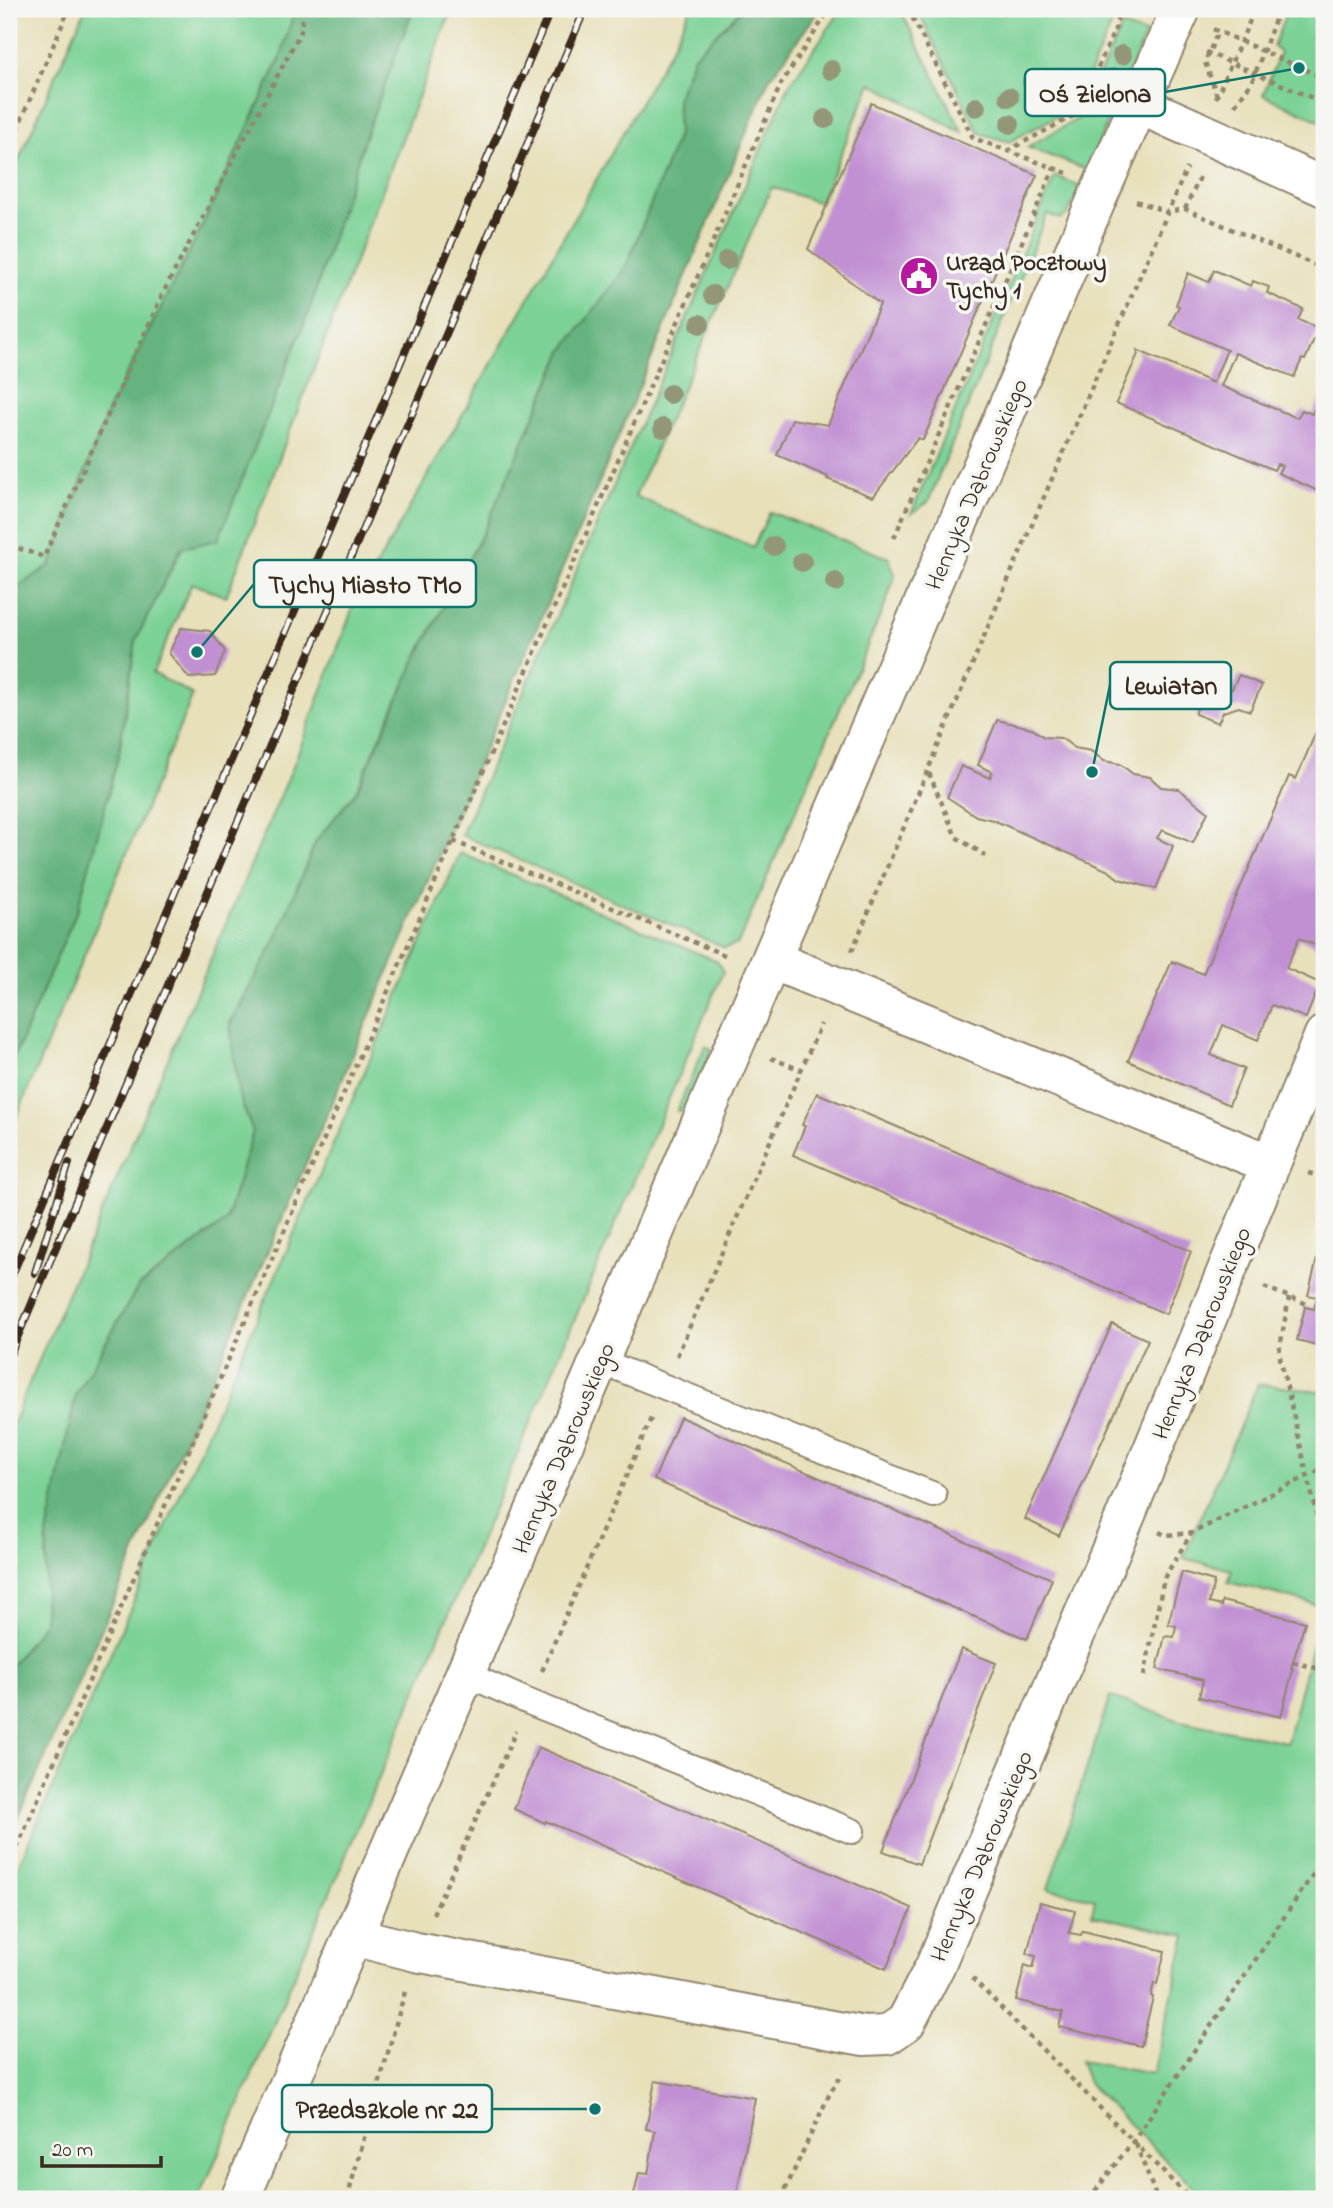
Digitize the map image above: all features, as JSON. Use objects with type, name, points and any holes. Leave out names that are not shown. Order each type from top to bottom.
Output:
[{"type":"street","name":"Henryka Dąbrowskiego","points":[[240,2199],[1102,187],[1140,105],[1195,18]]},
{"type":"street","points":[[1140,105],[1324,187]]},
{"type":"street","points":[[772,960],[1270,1164]]},
{"type":"street","name":"Henryka Dąbrowskiego","points":[[352,1936],[416,1952],[864,2036],[887,2035],[906,2022],[942,1948],[1125,1517],[1324,1035]]},
{"type":"lane","points":[[600,1361],[934,1495]]},
{"type":"lane","points":[[466,1674],[852,1832]]},
{"type":"path","points":[[9,148],[69,9]]},
{"type":"path","points":[[9,545],[44,557],[162,295],[301,30],[303,9]]},
{"type":"path","points":[[9,1866],[781,84],[830,9]]},
{"type":"path","points":[[908,9],[973,138],[1074,175]]},
{"type":"path","points":[[1007,151],[1077,114],[1116,27],[1119,9]]},
{"type":"path","points":[[1233,108],[1252,82],[1279,9]]},
{"type":"path","points":[[1195,18],[1324,78]]},
{"type":"path","points":[[1219,31],[1205,62],[1222,106]]},
{"type":"path","points":[[1199,48],[1324,103]]},
{"type":"path","points":[[894,538],[1054,168]]},
{"type":"path","points":[[1185,209],[1202,172]]},
{"type":"path","points":[[1134,200],[1167,212],[1185,209],[1324,269]]},
{"type":"path","points":[[347,2199],[416,1952],[529,1702],[1167,212]]},
{"type":"path","points":[[928,772],[956,837],[986,856]]},
{"type":"path","points":[[453,841],[727,956],[730,969]]},
{"type":"path","points":[[736,1043],[801,1070]]},
{"type":"path","points":[[1255,1283],[1307,1304]]},
{"type":"path","points":[[1289,1297],[1279,1353],[1324,1547]]},
{"type":"path","points":[[1125,1517],[1165,1535],[1192,1533],[1324,1468]]},
{"type":"path","points":[[1144,1676],[1164,1578],[1192,1533]]},
{"type":"path","points":[[1293,1662],[1324,1670]]},
{"type":"path","points":[[1089,2199],[1134,2140],[1324,1858]]},
{"type":"path","points":[[942,1948],[1190,2199]]},
{"type":"path","points":[[781,2199],[829,2095],[864,2036]]},
{"type":"path","points":[[1134,2140],[1157,2199]]},
{"type":"green space","points":[[85,9],[295,9],[280,59],[197,237],[109,409],[50,565],[9,593],[9,182]]},
{"type":"green space","points":[[295,9],[413,9],[366,134],[308,314],[218,540],[181,548],[136,640],[119,753],[78,908],[9,1069],[9,593],[50,565],[109,409],[197,237],[280,59]]},
{"type":"green space","points":[[413,9],[452,9],[226,597],[192,583],[153,673],[193,695],[9,1135],[9,1069],[78,908],[119,753],[136,639],[182,548],[218,539],[308,314],[366,134]]},
{"type":"green space","points":[[690,9],[742,9],[694,56],[677,99],[678,135],[626,267],[563,351],[484,531],[415,661],[356,791],[316,841],[275,941],[230,1023],[239,1095],[253,1132],[226,1221],[138,1287],[47,1534],[44,1623],[9,1668],[9,1435],[22,1400],[292,769],[354,605],[673,45]]},
{"type":"green space","points":[[742,9],[820,9],[768,81],[582,523],[275,1235],[9,1839],[9,1668],[44,1623],[47,1534],[76,1394],[138,1287],[226,1221],[253,1132],[239,1095],[230,1023],[275,941],[316,841],[357,791],[415,661],[484,531],[563,351],[626,267],[678,135],[677,99],[694,56]]},
{"type":"green space","points":[[842,9],[900,9],[963,133],[871,83],[820,203],[772,187],[635,496],[753,547],[770,512],[889,558],[895,575],[887,600],[738,944],[725,948],[461,835],[789,85]]},
{"type":"green space","points":[[917,9],[1112,9],[1113,22],[1074,107],[1009,142],[979,133]]},
{"type":"green space","points":[[1288,9],[1324,9],[1324,123],[1263,95],[1280,52],[1273,47]]},
{"type":"green space","points":[[1122,26],[1146,34],[1087,170],[1027,147],[1079,118]]},
{"type":"green space","points":[[1055,176],[1077,185],[1079,191],[1067,215],[1060,219],[1047,214],[928,502],[911,514]]},
{"type":"green space","points":[[460,853],[717,961],[723,972],[199,2199],[9,2199],[9,1887]]},
{"type":"green space","points":[[705,1046],[712,1049],[685,1110],[677,1111]]},
{"type":"green space","points":[[1258,1384],[1324,1392],[1324,2199],[1205,2199],[1088,2083],[1080,2061],[1153,2074],[1186,1935],[1092,1915],[1095,1899],[1048,1889],[1110,1696],[1180,1721],[1287,1742],[1322,1606],[1228,1582],[1232,1570],[1183,1558]]},
{"type":"building","name":"Urząd Pocztowy Tychy 1","points":[[871,103],[1037,175],[923,440],[918,438],[873,497],[777,455],[792,419],[828,425],[880,304],[808,249]]},
{"type":"building","points":[[1214,270],[1251,286],[1253,281],[1269,287],[1267,293],[1303,309],[1298,320],[1319,328],[1294,377],[1235,353],[1221,386],[1297,418],[1302,410],[1312,414],[1324,392],[1324,485],[1320,492],[1278,473],[1282,466],[1277,464],[1274,470],[1116,403],[1138,354],[1137,350],[1213,383],[1227,350],[1170,325],[1179,306],[1176,305],[1188,273],[1209,282]]},
{"type":"building","points":[[181,628],[210,631],[225,651],[215,676],[189,678],[169,653]]},
{"type":"building","points":[[1239,675],[1262,685],[1250,711],[1239,707],[1223,712],[1218,723],[1195,714],[1205,690],[1218,695],[1232,689]]},
{"type":"building","points":[[1324,713],[1324,949],[1299,938],[1286,968],[1320,983],[1306,1018],[1272,1005],[1258,1040],[1223,1025],[1211,1055],[1244,1069],[1229,1105],[1128,1061],[1172,961],[1203,974],[1289,776],[1296,779]]},
{"type":"building","points":[[997,720],[1031,728],[1044,737],[1061,738],[1075,748],[1091,751],[1104,761],[1120,764],[1133,774],[1150,777],[1161,787],[1179,789],[1208,812],[1193,843],[1162,830],[1157,838],[1173,846],[1156,889],[1119,879],[1109,871],[993,820],[976,816],[947,797],[961,766],[990,778],[992,772],[978,765]]},
{"type":"building","points":[[817,1093],[1191,1251],[1166,1314],[793,1155],[805,1126],[802,1125]]},
{"type":"building","points":[[1321,1243],[1324,1243],[1324,1347],[1297,1340],[1305,1307],[1314,1309],[1317,1297],[1308,1295]]},
{"type":"building","points":[[1112,1324],[1148,1340],[1059,1536],[1025,1519]]},
{"type":"building","points":[[680,1417],[1052,1579],[1027,1639],[654,1480]]},
{"type":"building","points":[[1182,1572],[1214,1581],[1209,1603],[1221,1606],[1222,1601],[1305,1622],[1291,1668],[1293,1669],[1281,1717],[1199,1697],[1203,1680],[1157,1669],[1165,1636],[1174,1637],[1176,1626],[1168,1624]]},
{"type":"building","points":[[961,1649],[996,1663],[919,1864],[883,1851]]},
{"type":"building","points":[[538,1747],[912,1908],[886,1969],[514,1809]]},
{"type":"building","points":[[1040,1902],[1075,1911],[1069,1933],[1081,1935],[1083,1931],[1165,1951],[1157,1984],[1154,1983],[1141,2046],[1059,2027],[1063,2012],[1016,2000],[1025,1965],[1033,1968],[1036,1956],[1027,1954]]},
{"type":"building","points":[[655,2081],[755,2098],[736,2199],[633,2199],[639,2173],[648,2174],[655,2131],[646,2129]]},
{"type":"railway","points":[[9,1282],[551,9]]},
{"type":"railway","points":[[9,1357],[585,9]]},
{"type":"railway","points":[[35,1273],[69,1163]]},
{"type":"place","name":"Oś Zielona","points":[[1299,68]]},
{"type":"place","name":"Urząd Pocztowy Tychy 1","points":[[919,276]]},
{"type":"place","name":"Tychy Miasto TMo","points":[[197,652]]},
{"type":"place","name":"Lewiatan","points":[[1092,772]]},
{"type":"place","name":"Przedszkole nr 22","points":[[595,2109]]}]
